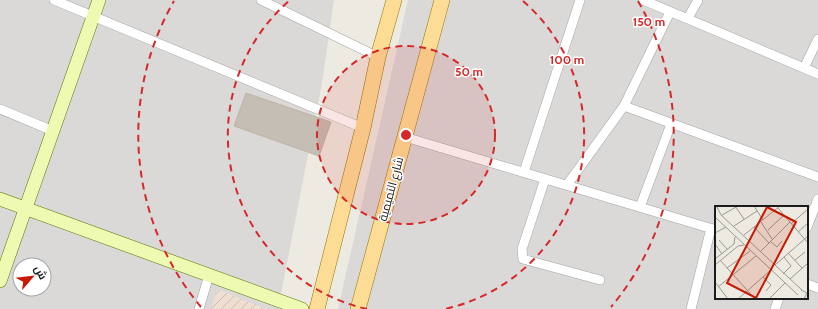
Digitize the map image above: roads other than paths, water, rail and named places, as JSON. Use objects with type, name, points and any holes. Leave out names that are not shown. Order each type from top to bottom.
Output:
[{"type":"main road","points":[[317,309],[363,128],[392,0]]},
{"type":"main road","name":"شارع التميمية","points":[[358,309],[442,0]]},
{"type":"street","points":[[54,0],[363,128]]},
{"type":"street","points":[[0,281],[99,0]]},
{"type":"street","points":[[261,0],[378,57]]},
{"type":"street","points":[[524,172],[580,0]]},
{"type":"street","points":[[643,0],[818,74]]},
{"type":"street","points":[[688,18],[698,0]]},
{"type":"street","points":[[567,185],[624,106],[670,12]]},
{"type":"street","points":[[804,68],[818,39]]},
{"type":"street","points":[[624,106],[818,177]]},
{"type":"street","points":[[0,109],[53,131]]},
{"type":"street","points":[[640,207],[671,124]]},
{"type":"street","points":[[405,137],[713,229],[691,309]]},
{"type":"street","points":[[545,179],[522,250],[523,258],[600,280]]},
{"type":"street","points":[[0,199],[302,309]]},
{"type":"street","points":[[808,224],[818,199]]},
{"type":"street","points":[[200,309],[209,275]]},
{"type":"street","points":[[808,284],[818,288]]},
{"type":"street","points":[[775,309],[780,299]]}]
